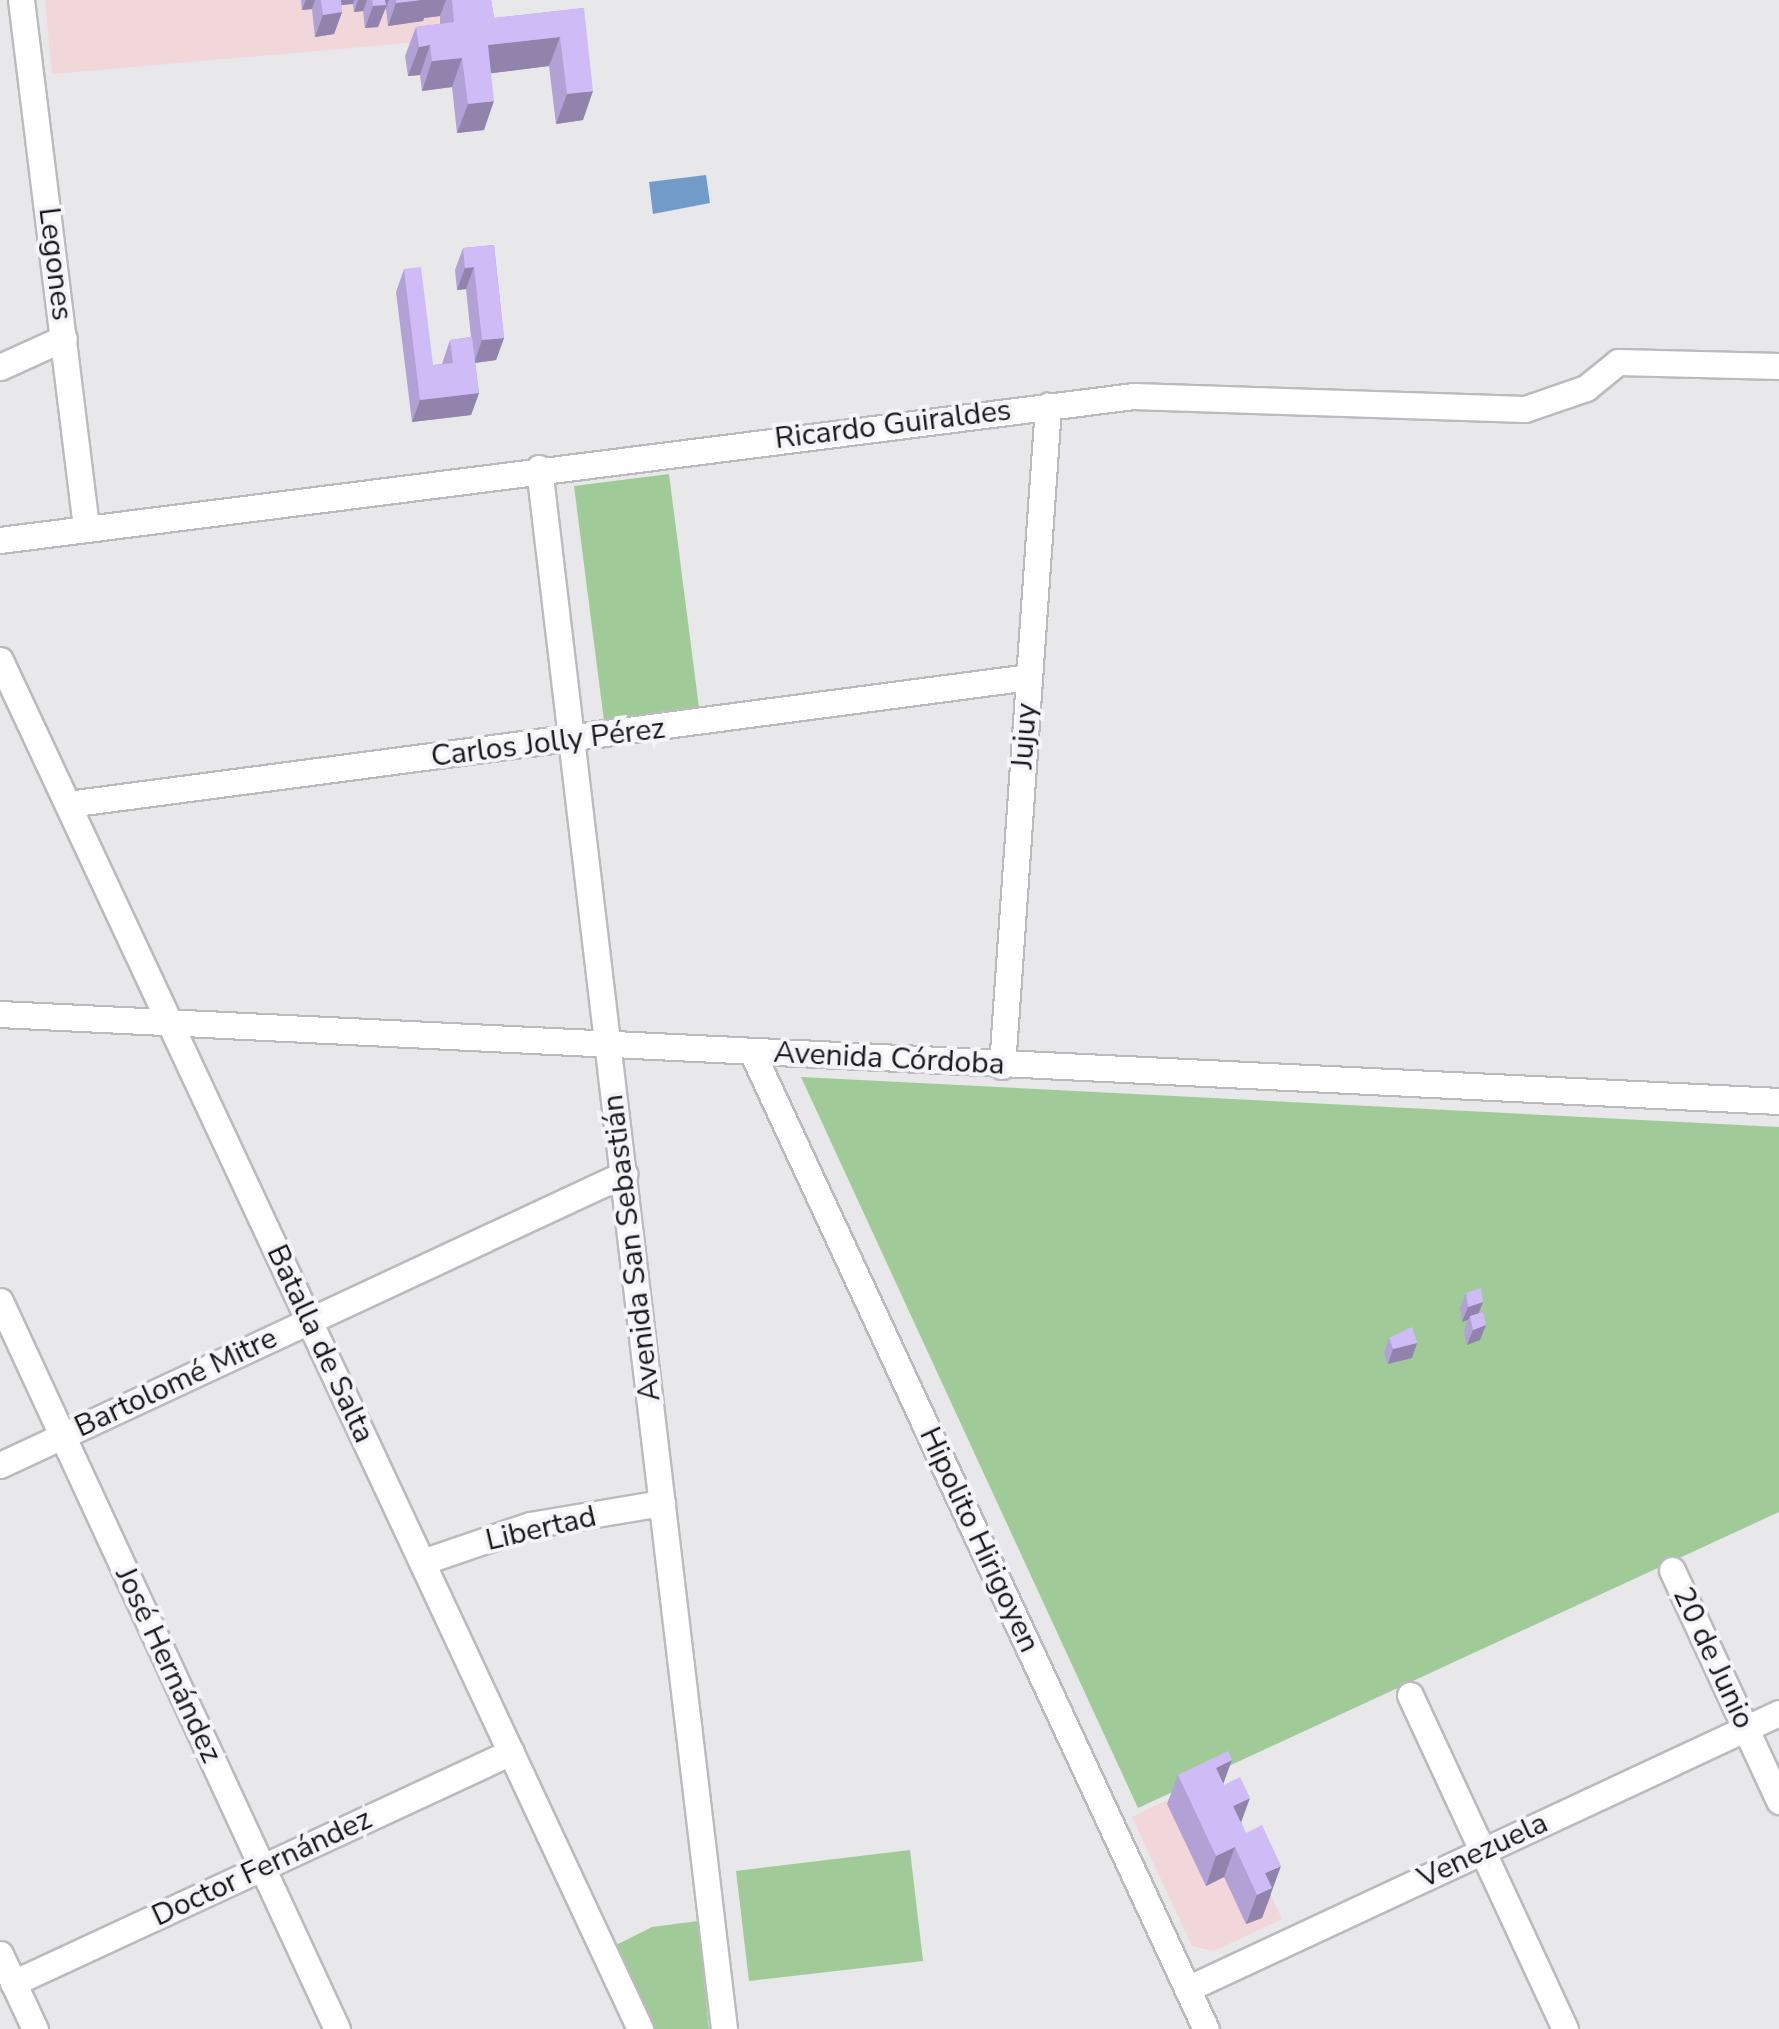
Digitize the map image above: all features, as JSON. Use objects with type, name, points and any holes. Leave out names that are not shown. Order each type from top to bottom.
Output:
[{"type":"street","name":"Legones","points":[[21,0],[86,528]]},
{"type":"street","points":[[0,367],[64,338]]},
{"type":"street","name":"Ricardo Guiraldes","points":[[0,540],[539,468],[1133,396],[1525,409],[1586,388],[1618,362],[1779,366]]},
{"type":"street","name":"Jujuy","points":[[1002,1066],[1048,406]]},
{"type":"street","name":"Avenida San Sebastián","points":[[539,468],[724,2029]]},
{"type":"street","name":"Batalla de Salta","points":[[0,660],[640,2029]]},
{"type":"street","name":"Carlos Jolly Pérez","points":[[68,804],[572,741],[1029,677]]},
{"type":"street","name":"Avenida Córdoba","points":[[0,1014],[1002,1066],[1779,1100]]},
{"type":"street","name":"Hipolito Hirigoyen","points":[[752,1052],[1206,2029]]},
{"type":"street","name":"Bartolomé Mitre","points":[[0,1465],[624,1174]]},
{"type":"street","name":"José Hernández","points":[[0,1301],[337,2029]]},
{"type":"street","name":"Libertad","points":[[422,1562],[530,1526],[662,1504]]},
{"type":"street","name":"20 de Junio","points":[[1672,1570],[1779,1801]]},
{"type":"street","points":[[1410,1695],[1565,2029]]},
{"type":"street","name":"Venezuela","points":[[1187,1989],[1779,1713]]},
{"type":"street","name":"Doctor Fernández","points":[[13,1982],[510,1752]]},
{"type":"street","points":[[0,1954],[35,2029]]},
{"type":"shaded area","points":[[45,0],[439,0],[442,40],[52,74]]},
{"type":"shaded area","points":[[1215,1777],[1282,1919],[1214,1951],[1192,1946],[1132,1817]]},
{"type":"green space","points":[[669,474],[699,708],[604,721],[574,486]]},
{"type":"green space","points":[[801,1077],[1779,1127],[1779,1512],[1138,1808]]},
{"type":"green space","points":[[910,1850],[923,1961],[749,1981],[736,1871]]},
{"type":"green space","points":[[698,1921],[709,2029],[655,2029],[616,1945],[652,1927]]},
{"type":"water","points":[[706,175],[710,203],[653,214],[649,182]]},
{"type":"building","points":[[321,0],[341,0],[342,12],[323,15]]},
{"type":"building","points":[[372,0],[385,0],[386,5],[373,6]]},
{"type":"building","points":[[452,0],[491,0],[494,18],[584,8],[593,91],[567,94],[560,37],[488,45],[494,101],[468,104],[462,58],[432,61],[430,45],[419,47],[416,27],[454,22]]},
{"type":"building","points":[[494,245],[504,338],[482,340],[474,267],[465,268],[463,248]]},
{"type":"building","points":[[421,267],[433,365],[453,363],[450,340],[472,337],[479,393],[420,400],[404,269]]},
{"type":"building","points":[[1481,1288],[1483,1302],[1468,1307],[1466,1293]]},
{"type":"building","points":[[1483,1312],[1486,1325],[1473,1330],[1470,1316]]},
{"type":"building","points":[[1412,1327],[1417,1343],[1393,1349],[1389,1338]]},
{"type":"building","points":[[1228,1751],[1232,1760],[1216,1768],[1224,1785],[1240,1777],[1250,1798],[1233,1806],[1246,1833],[1262,1825],[1281,1866],[1265,1873],[1272,1888],[1257,1895],[1235,1847],[1216,1856],[1178,1775]]}]
